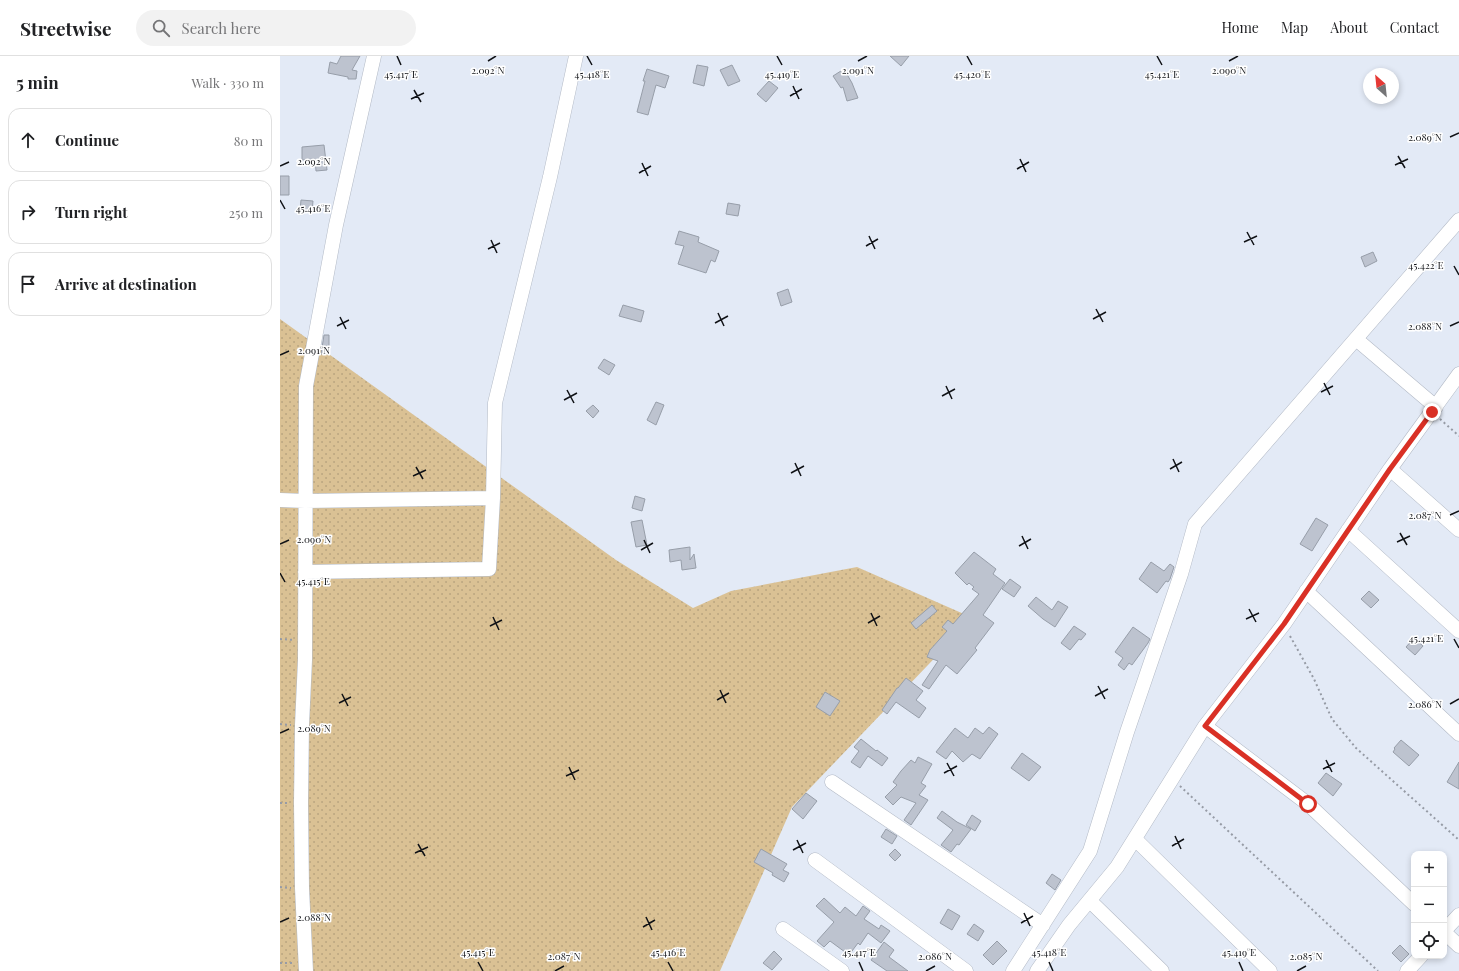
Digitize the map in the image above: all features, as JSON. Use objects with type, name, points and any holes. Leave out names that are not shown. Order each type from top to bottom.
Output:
[{"type":"street","points":[[306,971],[302,888],[301,803],[302,725],[306,660],[306,386],[336,225],[374,56]]},
{"type":"street","points":[[305,572],[489,569],[493,498],[495,403],[550,176],[576,56]]},
{"type":"street","points":[[1013,971],[1090,851],[1127,732],[1181,574],[1195,524],[1459,220]]},
{"type":"street","points":[[1356,339],[1434,409]]},
{"type":"street","points":[[1044,968],[1069,925],[1118,868],[1205,726],[1284,624],[1390,469],[1459,374]]},
{"type":"street","points":[[1390,469],[1459,530]]},
{"type":"street","points":[[280,500],[305,501],[493,498]]},
{"type":"street","points":[[1348,530],[1459,631]]},
{"type":"street","points":[[1306,591],[1459,734]]},
{"type":"street","points":[[1205,726],[1308,804],[1411,901]]},
{"type":"street","points":[[832,782],[1043,925]]},
{"type":"street","points":[[1135,839],[1270,971]]},
{"type":"street","points":[[815,860],[966,971]]},
{"type":"street","points":[[1090,900],[1162,971]]},
{"type":"street","points":[[1447,928],[1459,916]]},
{"type":"street","points":[[783,929],[842,971]]},
{"type":"street","points":[[1447,934],[1459,946]]},
{"type":"street","points":[[1407,971],[1418,959]]},
{"type":"path","points":[[1434,409],[1459,436]]},
{"type":"path","points":[[1284,624],[1314,679],[1332,719],[1356,748],[1459,840]]},
{"type":"path","points":[[1172,779],[1378,971]]},
{"type":"shaded area","points":[[280,319],[616,560],[693,608],[731,591],[857,567],[973,618],[792,807],[720,971],[280,971]]},
{"type":"building","points":[[341,56],[360,56],[352,70],[357,71],[356,79],[348,79],[348,77],[328,73],[330,62],[337,64]]},
{"type":"building","points":[[890,56],[909,56],[901,66]]},
{"type":"building","points":[[697,65],[708,67],[704,86],[693,83]]},
{"type":"building","points":[[732,65],[740,81],[728,86],[720,70]]},
{"type":"building","points":[[647,69],[669,76],[665,88],[656,85],[648,115],[637,112]]},
{"type":"building","points":[[844,69],[858,98],[847,101],[843,87],[841,88],[833,76]]},
{"type":"building","points":[[769,81],[778,88],[766,102],[757,94]]},
{"type":"building","points":[[324,145],[327,170],[316,171],[315,159],[302,160],[302,147]]},
{"type":"building","points":[[280,176],[289,176],[289,195],[280,195]]},
{"type":"building","points":[[301,200],[313,201],[312,212],[300,210]]},
{"type":"building","points":[[728,203],[740,205],[738,216],[726,214]]},
{"type":"building","points":[[679,231],[699,237],[698,242],[719,251],[715,262],[711,260],[706,273],[678,264],[684,246],[675,244]]},
{"type":"building","points":[[1373,252],[1377,261],[1365,267],[1361,257]]},
{"type":"building","points":[[788,289],[792,302],[781,306],[777,293]]},
{"type":"building","points":[[623,305],[644,311],[641,322],[619,316]]},
{"type":"building","points":[[324,335],[329,335],[329,354],[321,354]]},
{"type":"building","points":[[604,359],[615,365],[609,375],[598,368]]},
{"type":"building","points":[[656,402],[664,405],[656,425],[647,420]]},
{"type":"building","points":[[593,405],[599,411],[593,418],[586,411]]},
{"type":"building","points":[[635,496],[645,499],[642,511],[632,508]]},
{"type":"building","points":[[1316,518],[1328,525],[1312,551],[1300,544]]},
{"type":"building","points":[[642,520],[647,545],[636,547],[631,522]]},
{"type":"building","points":[[690,547],[690,560],[694,554],[696,568],[682,570],[681,560],[670,562],[669,550]]},
{"type":"building","points":[[974,552],[996,569],[993,574],[1005,583],[983,615],[994,623],[975,648],[977,650],[957,674],[946,665],[929,689],[922,685],[938,661],[927,657],[930,650],[947,631],[942,627],[948,620],[953,624],[979,594],[972,589],[974,587],[969,583],[967,585],[955,573]]},
{"type":"building","points":[[1151,562],[1164,571],[1170,564],[1174,567],[1170,579],[1168,582],[1166,581],[1157,593],[1139,579]]},
{"type":"building","points":[[1010,579],[1021,587],[1014,597],[1002,589]]},
{"type":"building","points":[[1369,591],[1379,600],[1371,608],[1361,599]]},
{"type":"building","points":[[1036,597],[1052,610],[1058,601],[1068,607],[1055,627],[1028,606]]},
{"type":"building","points":[[932,605],[937,611],[916,629],[911,623]]},
{"type":"building","points":[[1074,626],[1086,634],[1081,640],[1079,639],[1070,650],[1061,643]]},
{"type":"building","points":[[1133,627],[1150,639],[1132,665],[1129,663],[1124,670],[1118,665],[1123,658],[1115,652]]},
{"type":"building","points":[[1414,638],[1423,646],[1415,655],[1406,647]]},
{"type":"building","points":[[906,678],[923,691],[916,700],[926,708],[919,718],[896,702],[887,714],[882,710]]},
{"type":"building","points":[[825,692],[840,701],[830,716],[816,707]]},
{"type":"building","points":[[989,727],[998,734],[980,759],[972,754],[963,762],[952,751],[946,759],[936,752],[955,728],[968,738],[975,728],[983,734]]},
{"type":"building","points":[[861,739],[888,758],[882,766],[868,756],[860,768],[851,762],[859,751],[854,747]]},
{"type":"building","points":[[1401,740],[1419,755],[1409,766],[1393,752],[1395,749],[1394,748]]},
{"type":"building","points":[[1022,753],[1041,767],[1029,781],[1011,768]]},
{"type":"building","points":[[918,757],[932,764],[921,783],[926,786],[919,795],[928,800],[911,825],[904,820],[916,803],[901,797],[893,805],[885,797],[897,785],[893,782],[901,771],[911,760],[915,763]]},
{"type":"building","points":[[1459,762],[1459,789],[1447,782]]},
{"type":"building","points":[[1326,773],[1342,784],[1333,796],[1318,783]]},
{"type":"building","points":[[806,793],[817,801],[803,819],[792,809]]},
{"type":"building","points":[[942,811],[957,822],[971,829],[959,845],[957,844],[951,852],[941,845],[953,830],[937,818]]},
{"type":"building","points":[[972,815],[981,821],[975,831],[966,825]]},
{"type":"building","points":[[886,829],[897,836],[892,844],[881,837]]},
{"type":"building","points":[[761,849],[787,864],[783,870],[789,873],[784,882],[772,875],[773,873],[754,862]]},
{"type":"building","points":[[895,849],[901,855],[895,861],[889,855]]},
{"type":"building","points":[[1052,874],[1061,880],[1055,890],[1046,883]]},
{"type":"building","points":[[824,898],[840,913],[845,907],[856,916],[863,906],[870,911],[864,919],[879,929],[881,925],[890,931],[881,943],[868,933],[860,945],[858,943],[849,955],[830,941],[824,947],[817,941],[834,922],[816,906]]},
{"type":"building","points":[[948,909],[960,916],[952,930],[940,923]]},
{"type":"building","points":[[974,924],[984,931],[978,941],[967,934]]},
{"type":"building","points":[[997,941],[1007,951],[993,965],[983,955]]},
{"type":"building","points":[[884,942],[894,950],[889,957],[908,971],[887,971],[871,960]]},
{"type":"building","points":[[1400,945],[1409,954],[1401,962],[1392,953]]},
{"type":"building","points":[[774,951],[782,959],[772,970],[763,963]]},
{"type":"route","points":[[1308,804],[1205,726],[1284,624],[1390,469],[1432,412]]}]
